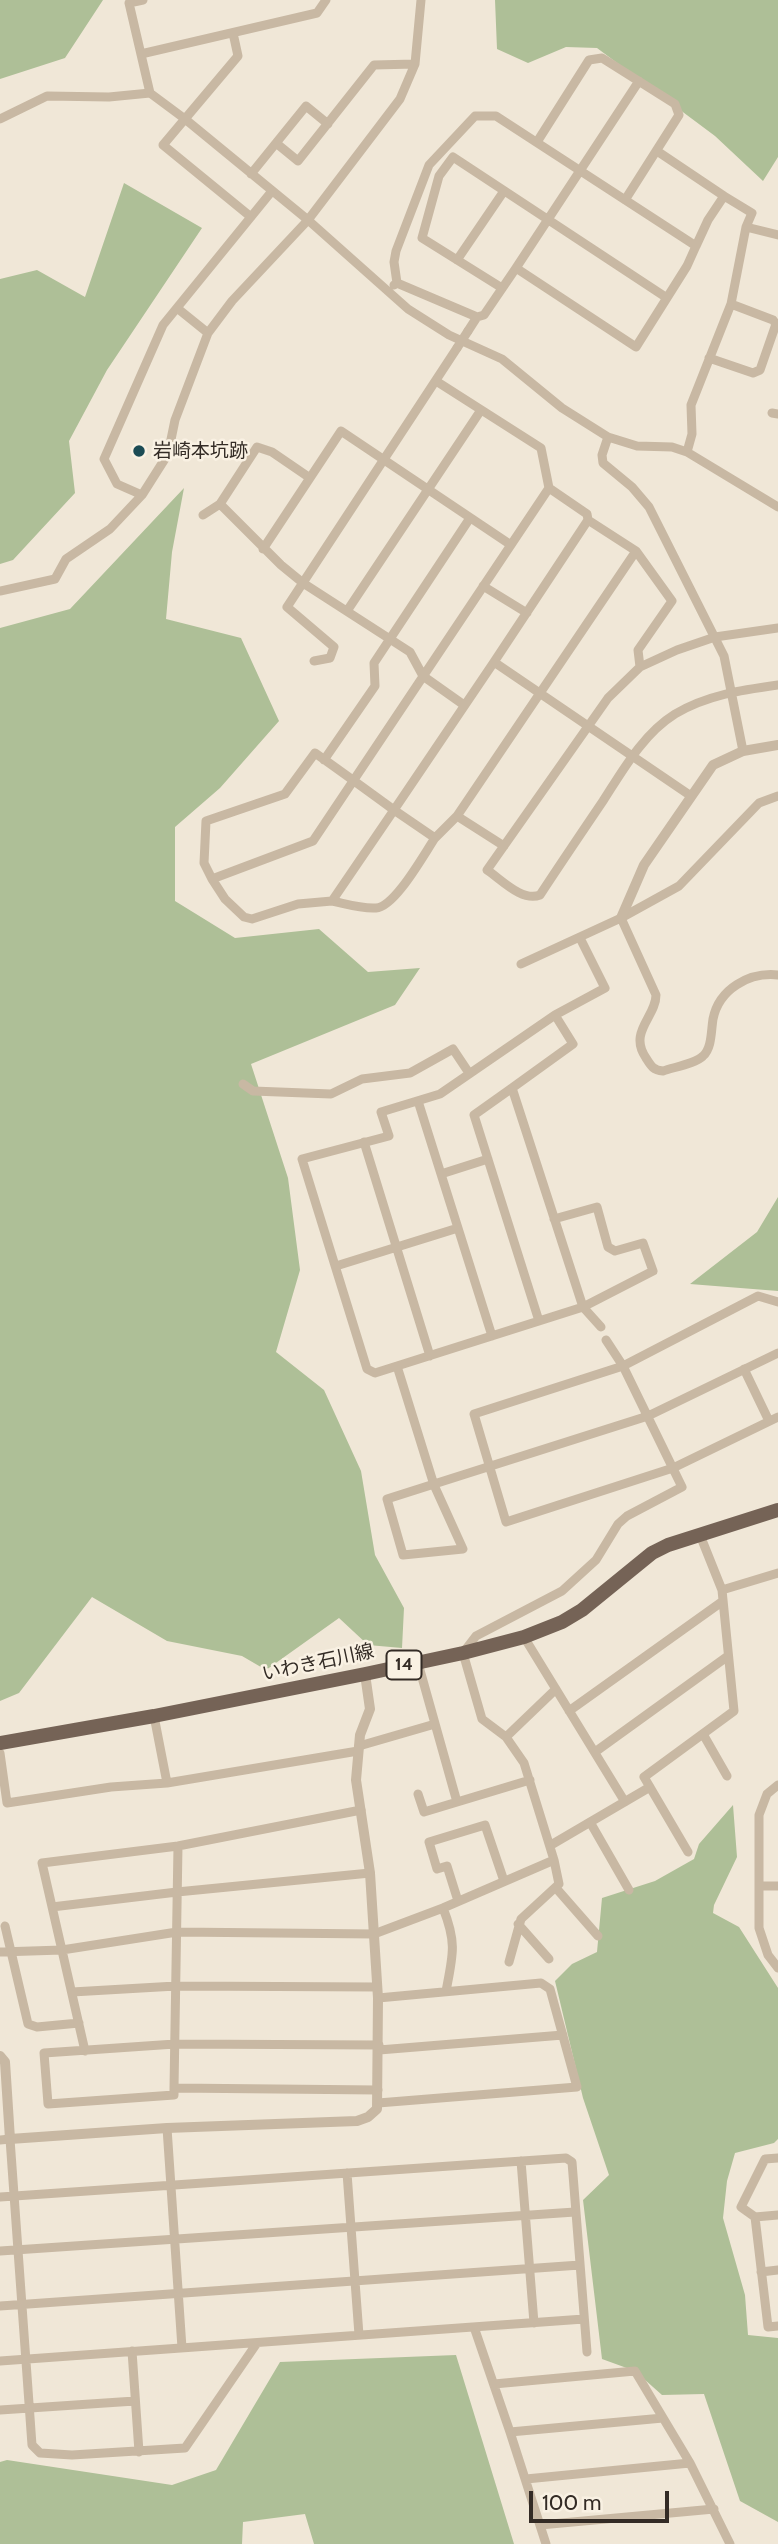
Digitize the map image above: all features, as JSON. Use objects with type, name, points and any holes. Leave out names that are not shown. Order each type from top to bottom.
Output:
[{"type":"main road","name":"いわき石川線","points":[[0,1743],[365,1674],[524,1637],[562,1622],[582,1610],[652,1553],[778,1510]]},
{"type":"street","points":[[143,0],[129,3],[150,93]]},
{"type":"street","points":[[141,54],[317,13],[326,0]]},
{"type":"street","points":[[0,590],[55,579],[66,559],[110,529],[142,495],[168,454],[175,420],[208,333],[232,301],[307,220],[400,99],[410,64],[421,0]]},
{"type":"street","points":[[233,33],[238,56],[163,145],[251,217]]},
{"type":"street","points":[[537,142],[589,60],[603,58],[675,104],[679,115],[625,200]]},
{"type":"street","points":[[276,143],[298,161],[374,65],[410,64]]},
{"type":"street","points":[[397,283],[477,317],[484,315],[639,81]]},
{"type":"street","points":[[0,119],[47,96],[109,97],[150,93],[185,118],[387,291],[434,326],[502,359],[562,408],[608,437],[637,446],[672,447],[687,452],[778,507]]},
{"type":"street","points":[[251,174],[306,106],[328,124]]},
{"type":"street","points":[[397,283],[394,262],[396,251],[424,174],[429,165],[475,116],[496,116],[696,246]]},
{"type":"street","points":[[657,151],[752,213],[746,227],[732,304],[691,404],[692,434],[687,452]]},
{"type":"street","points":[[502,288],[422,238],[439,176],[453,157],[667,298]]},
{"type":"street","points":[[142,495],[117,484],[104,459],[163,325],[272,191]]},
{"type":"street","points":[[457,260],[504,191]]},
{"type":"street","points":[[516,268],[636,347],[687,266],[708,220],[724,196]]},
{"type":"street","points":[[746,227],[778,235]]},
{"type":"street","points":[[387,291],[397,283]]},
{"type":"street","points":[[709,358],[752,373],[760,370],[776,324],[773,320],[732,304]]},
{"type":"street","points":[[177,308],[208,333]]},
{"type":"street","points":[[314,661],[330,658],[334,647],[288,607],[477,317]]},
{"type":"street","points":[[436,381],[541,448],[549,488],[587,514],[589,520],[636,551],[672,601],[638,650],[640,667]]},
{"type":"street","points":[[347,611],[481,410]]},
{"type":"street","points":[[263,549],[341,431],[511,545]]},
{"type":"street","points":[[608,437],[602,455],[603,463],[632,487],[649,508],[724,656],[743,751]]},
{"type":"street","points":[[203,514],[220,504],[257,447],[272,452],[310,478]]},
{"type":"street","points":[[212,879],[313,841],[549,488]]},
{"type":"street","points":[[220,504],[263,549],[303,583],[410,652],[423,676],[464,705]]},
{"type":"street","points":[[324,760],[375,686],[374,663],[470,518]]},
{"type":"street","points":[[332,901],[589,520]]},
{"type":"street","points":[[435,838],[315,753],[285,794],[206,821],[204,863],[225,899],[244,917],[252,919],[298,904],[332,901],[377,908],[386,905],[397,895],[435,838],[457,816],[636,551]]},
{"type":"street","points":[[484,586],[527,613]]},
{"type":"street","points":[[778,628],[715,637],[640,667],[608,698],[587,725],[487,870],[524,895],[533,898],[540,895],[633,756],[652,734],[674,715],[698,703],[732,692],[778,685]]},
{"type":"street","points":[[494,662],[691,796]]},
{"type":"street","points":[[778,745],[743,751],[713,765],[644,864],[621,918],[656,995],[656,1002],[642,1029],[640,1050],[652,1068],[663,1071],[706,1054],[713,1016],[718,1004],[732,988],[752,976],[778,975]]},
{"type":"street","points":[[521,964],[621,918],[679,886],[759,803],[778,796]]},
{"type":"street","points":[[457,816],[504,846]]},
{"type":"street","points":[[554,1219],[597,1207],[608,1247],[615,1251],[643,1243],[653,1271],[583,1307],[375,1373],[367,1369],[302,1160],[389,1136],[381,1112],[440,1094],[555,1015],[605,988],[580,938]]},
{"type":"street","points":[[539,1321],[474,1115],[573,1044],[555,1015]]},
{"type":"street","points":[[243,1084],[253,1091],[331,1094],[362,1079],[410,1073],[453,1048],[470,1073]]},
{"type":"street","points":[[512,1088],[583,1307],[601,1327]]},
{"type":"street","points":[[418,1101],[492,1336]]},
{"type":"street","points":[[364,1142],[430,1356]]},
{"type":"street","points":[[441,1174],[488,1160]]},
{"type":"street","points":[[336,1266],[458,1228]]},
{"type":"street","points":[[744,1369],[773,1419],[673,1468],[506,1522],[474,1414],[623,1366],[758,1296],[778,1301]]},
{"type":"street","points":[[509,1962],[521,1919],[559,1884],[551,1845],[524,1763],[506,1737],[482,1719],[464,1653],[476,1636],[562,1591],[596,1560],[618,1524],[627,1516],[682,1487],[623,1366],[606,1340]]},
{"type":"street","points":[[397,1366],[435,1485],[463,1549],[404,1555],[387,1499],[435,1485],[648,1416],[778,1353]]},
{"type":"street","points":[[688,1852],[644,1777],[734,1711],[722,1590],[700,1535]]},
{"type":"street","points":[[722,1590],[778,1573]]},
{"type":"street","points":[[569,1711],[723,1601]]},
{"type":"street","points":[[524,1637],[625,1802]]},
{"type":"street","points":[[595,1752],[728,1656]]},
{"type":"street","points":[[418,1663],[457,1802]]},
{"type":"street","points":[[5,2139],[167,2128],[358,2121],[377,2109],[378,1992],[370,1873],[356,1780],[358,1748],[370,1709],[365,1674]]},
{"type":"street","points":[[506,1737],[556,1689]]},
{"type":"street","points":[[154,1716],[167,1783]]},
{"type":"street","points":[[0,1753],[8,1803],[111,1787],[167,1783],[358,1748],[435,1724]]},
{"type":"street","points":[[703,1734],[727,1776]]},
{"type":"street","points":[[418,1794],[424,1812],[530,1780]]},
{"type":"street","points":[[778,1785],[767,1794],[759,1815],[759,1928],[768,1955],[778,1968]]},
{"type":"street","points":[[551,1845],[650,1787]]},
{"type":"street","points":[[85,2050],[42,1863],[178,1846],[361,1810]]},
{"type":"street","points":[[590,1822],[629,1890]]},
{"type":"street","points":[[458,1901],[447,1866],[437,1869],[429,1842],[485,1825],[504,1881]]},
{"type":"street","points":[[178,1846],[177,1932],[175,2044],[174,2088],[174,2095],[48,2104],[44,2053],[175,2044],[379,2048],[563,2035]]},
{"type":"street","points":[[0,1952],[62,1950],[177,1932],[374,1934],[443,1908],[554,1860]]},
{"type":"street","points":[[52,1907],[370,1873]]},
{"type":"street","points":[[759,1886],[778,1886]]},
{"type":"street","points":[[556,1888],[598,1936]]},
{"type":"street","points":[[443,1908],[453,1931],[454,1951],[446,1991]]},
{"type":"street","points":[[518,1924],[549,1959]]},
{"type":"street","points":[[5,1926],[28,2024],[37,2027],[79,2024]]},
{"type":"street","points":[[72,1992],[176,1986],[378,1992],[446,1991],[541,1983],[550,1989],[577,2087],[379,2103]]},
{"type":"street","points":[[0,2056],[5,2062],[5,2139],[14,2196],[32,2445],[40,2453],[72,2455],[185,2448],[257,2343]]},
{"type":"street","points":[[174,2088],[378,2090]]},
{"type":"street","points":[[167,2128],[181,2348]]},
{"type":"street","points":[[0,2197],[566,2158],[572,2162],[587,2352]]},
{"type":"street","points":[[778,2158],[765,2160],[741,2207],[755,2217],[778,2215]]},
{"type":"street","points":[[521,2161],[534,2323]]},
{"type":"street","points":[[347,2173],[359,2335]]},
{"type":"street","points":[[0,2251],[575,2212]]},
{"type":"street","points":[[755,2217],[768,2327],[778,2326]]},
{"type":"street","points":[[0,2306],[580,2265]]},
{"type":"street","points":[[761,2272],[778,2270]]},
{"type":"street","points":[[0,2361],[584,2319]]},
{"type":"street","points":[[474,2327],[546,2544]]},
{"type":"street","points":[[132,2351],[139,2452]]},
{"type":"street","points":[[494,2384],[635,2371],[690,2463],[730,2544]]},
{"type":"street","points":[[0,2410],[135,2401]]},
{"type":"street","points":[[510,2432],[663,2418]]},
{"type":"street","points":[[526,2479],[690,2463]]},
{"type":"street","points":[[540,2525],[714,2509]]},
{"type":"green space","points":[[0,0],[103,0],[65,58],[0,79]]},
{"type":"green space","points":[[495,0],[778,0],[778,157],[763,181],[715,136],[597,48],[566,47],[528,63],[497,49]]},
{"type":"green space","points":[[124,183],[202,228],[107,370],[69,441],[75,493],[13,560],[0,564],[0,279],[37,270],[85,297]]},
{"type":"green space","points":[[184,488],[172,552],[166,619],[241,638],[279,721],[220,788],[175,827],[175,901],[235,938],[319,929],[368,972],[420,968],[395,1005],[251,1064],[288,1178],[300,1270],[276,1352],[324,1390],[361,1471],[375,1555],[404,1608],[402,1648],[368,1645],[339,1618],[266,1670],[242,1656],[167,1641],[92,1597],[19,1693],[0,1701],[0,628],[70,609]]},
{"type":"green space","points":[[778,1197],[778,1291],[690,1284],[757,1232]]},
{"type":"green space","points":[[733,1805],[737,1857],[714,1905],[713,1913],[739,1927],[778,1988],[778,2139],[774,2143],[735,2153],[727,2181],[723,2218],[745,2295],[748,2335],[778,2338],[778,2522],[740,2501],[704,2394],[662,2395],[635,2371],[602,2359],[583,2200],[609,2175],[583,2098],[555,1981],[572,1964],[597,1952],[602,1898],[655,1881],[694,1859],[699,1844]]},
{"type":"green space","points":[[456,2355],[514,2544],[314,2544],[305,2514],[243,2522],[242,2544],[0,2544],[0,2462],[7,2460],[172,2485],[216,2470],[280,2362]]},
{"type":"place","name":"岩崎本坑跡","points":[[139,451]]}]
